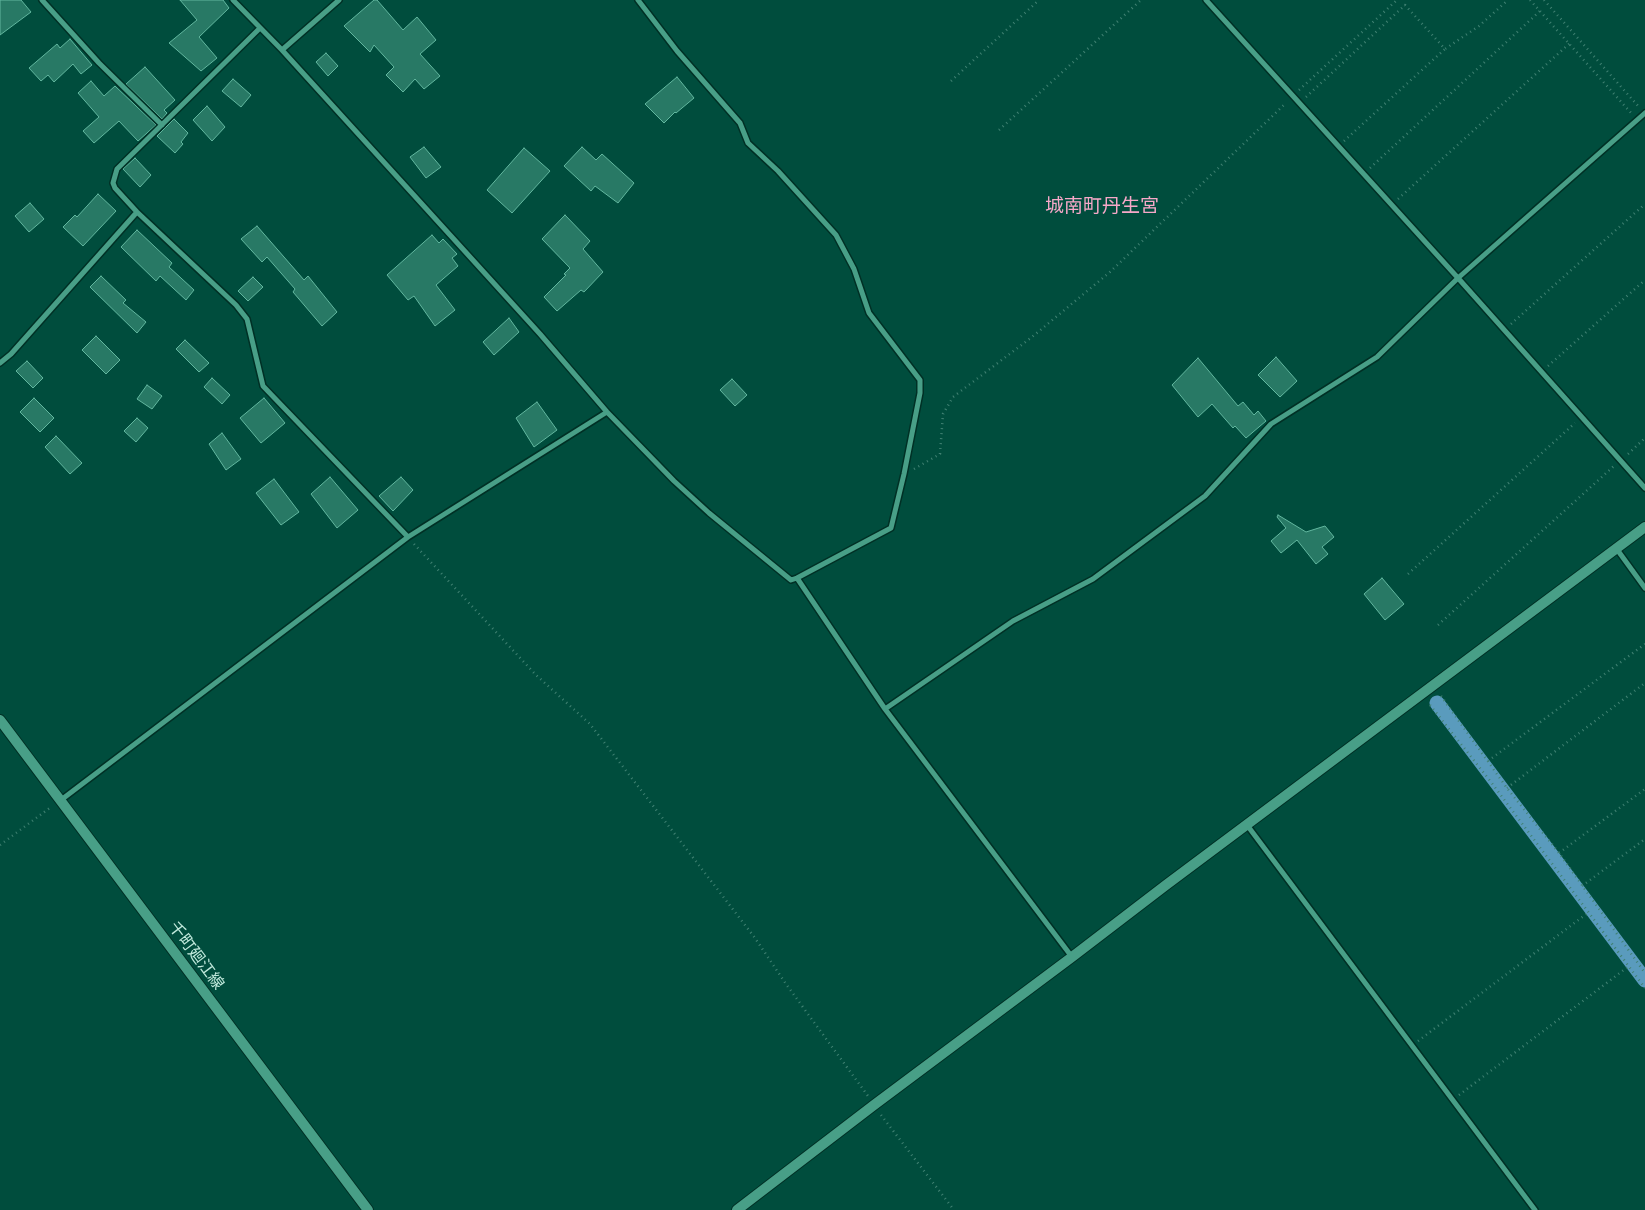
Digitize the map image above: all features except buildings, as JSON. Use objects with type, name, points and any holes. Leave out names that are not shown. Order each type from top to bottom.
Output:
[{"type":"street","points":[[42,0],[99,63],[162,125]]},
{"type":"street","points":[[232,0],[282,50],[540,334],[607,412],[674,481],[709,513],[791,580],[891,528],[920,394],[920,380],[869,313],[854,269],[836,235],[778,171],[748,143],[740,123],[677,51],[638,0]]},
{"type":"street","points":[[282,50],[339,0]]},
{"type":"street","points":[[1206,0],[1392,204],[1645,488]]},
{"type":"street","points":[[259,28],[114,173],[113,182],[115,188],[137,212],[236,305],[247,318],[263,386],[408,537]]},
{"type":"street","points":[[885,709],[1013,621],[1093,579],[1206,496],[1270,424],[1377,357],[1458,278],[1645,113]]},
{"type":"street","points":[[0,363],[11,354],[137,212]]},
{"type":"street","points":[[61,800],[408,537],[607,412]]},
{"type":"street","points":[[737,1210],[1247,824],[1645,527]]},
{"type":"street","points":[[1616,548],[1645,588]]},
{"type":"street","points":[[797,578],[885,709],[1072,958]]},
{"type":"street","name":"千町廻江線","points":[[0,720],[368,1210]]},
{"type":"street","points":[[1247,824],[1535,1210]]},
{"type":"path","points":[[951,81],[1039,0]]},
{"type":"path","points":[[999,130],[1141,0]]},
{"type":"path","points":[[904,474],[940,454],[943,414],[953,397],[1032,337],[1110,272],[1293,96],[1398,0]]},
{"type":"path","points":[[1338,146],[1445,49],[1479,26],[1508,0]]},
{"type":"path","points":[[1530,0],[1632,114]]},
{"type":"path","points":[[1544,0],[1645,113]]},
{"type":"path","points":[[1299,103],[1405,5],[1445,49]]},
{"type":"path","points":[[1364,174],[1540,11]]},
{"type":"path","points":[[1392,204],[1570,43]]},
{"type":"path","points":[[1505,330],[1645,204]]},
{"type":"path","points":[[1542,372],[1645,280]]},
{"type":"path","points":[[1408,574],[1582,417]]},
{"type":"path","points":[[1438,624],[1645,438]]},
{"type":"path","points":[[408,537],[536,675],[590,724],[755,938],[874,1105],[954,1210]]},
{"type":"path","points":[[1488,762],[1645,644]]},
{"type":"path","points":[[1507,788],[1645,683]]},
{"type":"path","points":[[1441,696],[1507,788],[1559,853],[1645,973]]},
{"type":"path","points":[[1430,705],[1645,988]]},
{"type":"path","points":[[1559,853],[1645,789]]},
{"type":"path","points":[[0,845],[61,800]]},
{"type":"path","points":[[1582,886],[1645,839]]},
{"type":"path","points":[[1412,1046],[1589,912]]},
{"type":"path","points":[[1452,1100],[1629,966]]},
{"type":"waterway","points":[[1437,703],[1645,980]]},
{"type":"district","name":"城南町丹生宮","points":[[1102,207]]}]
